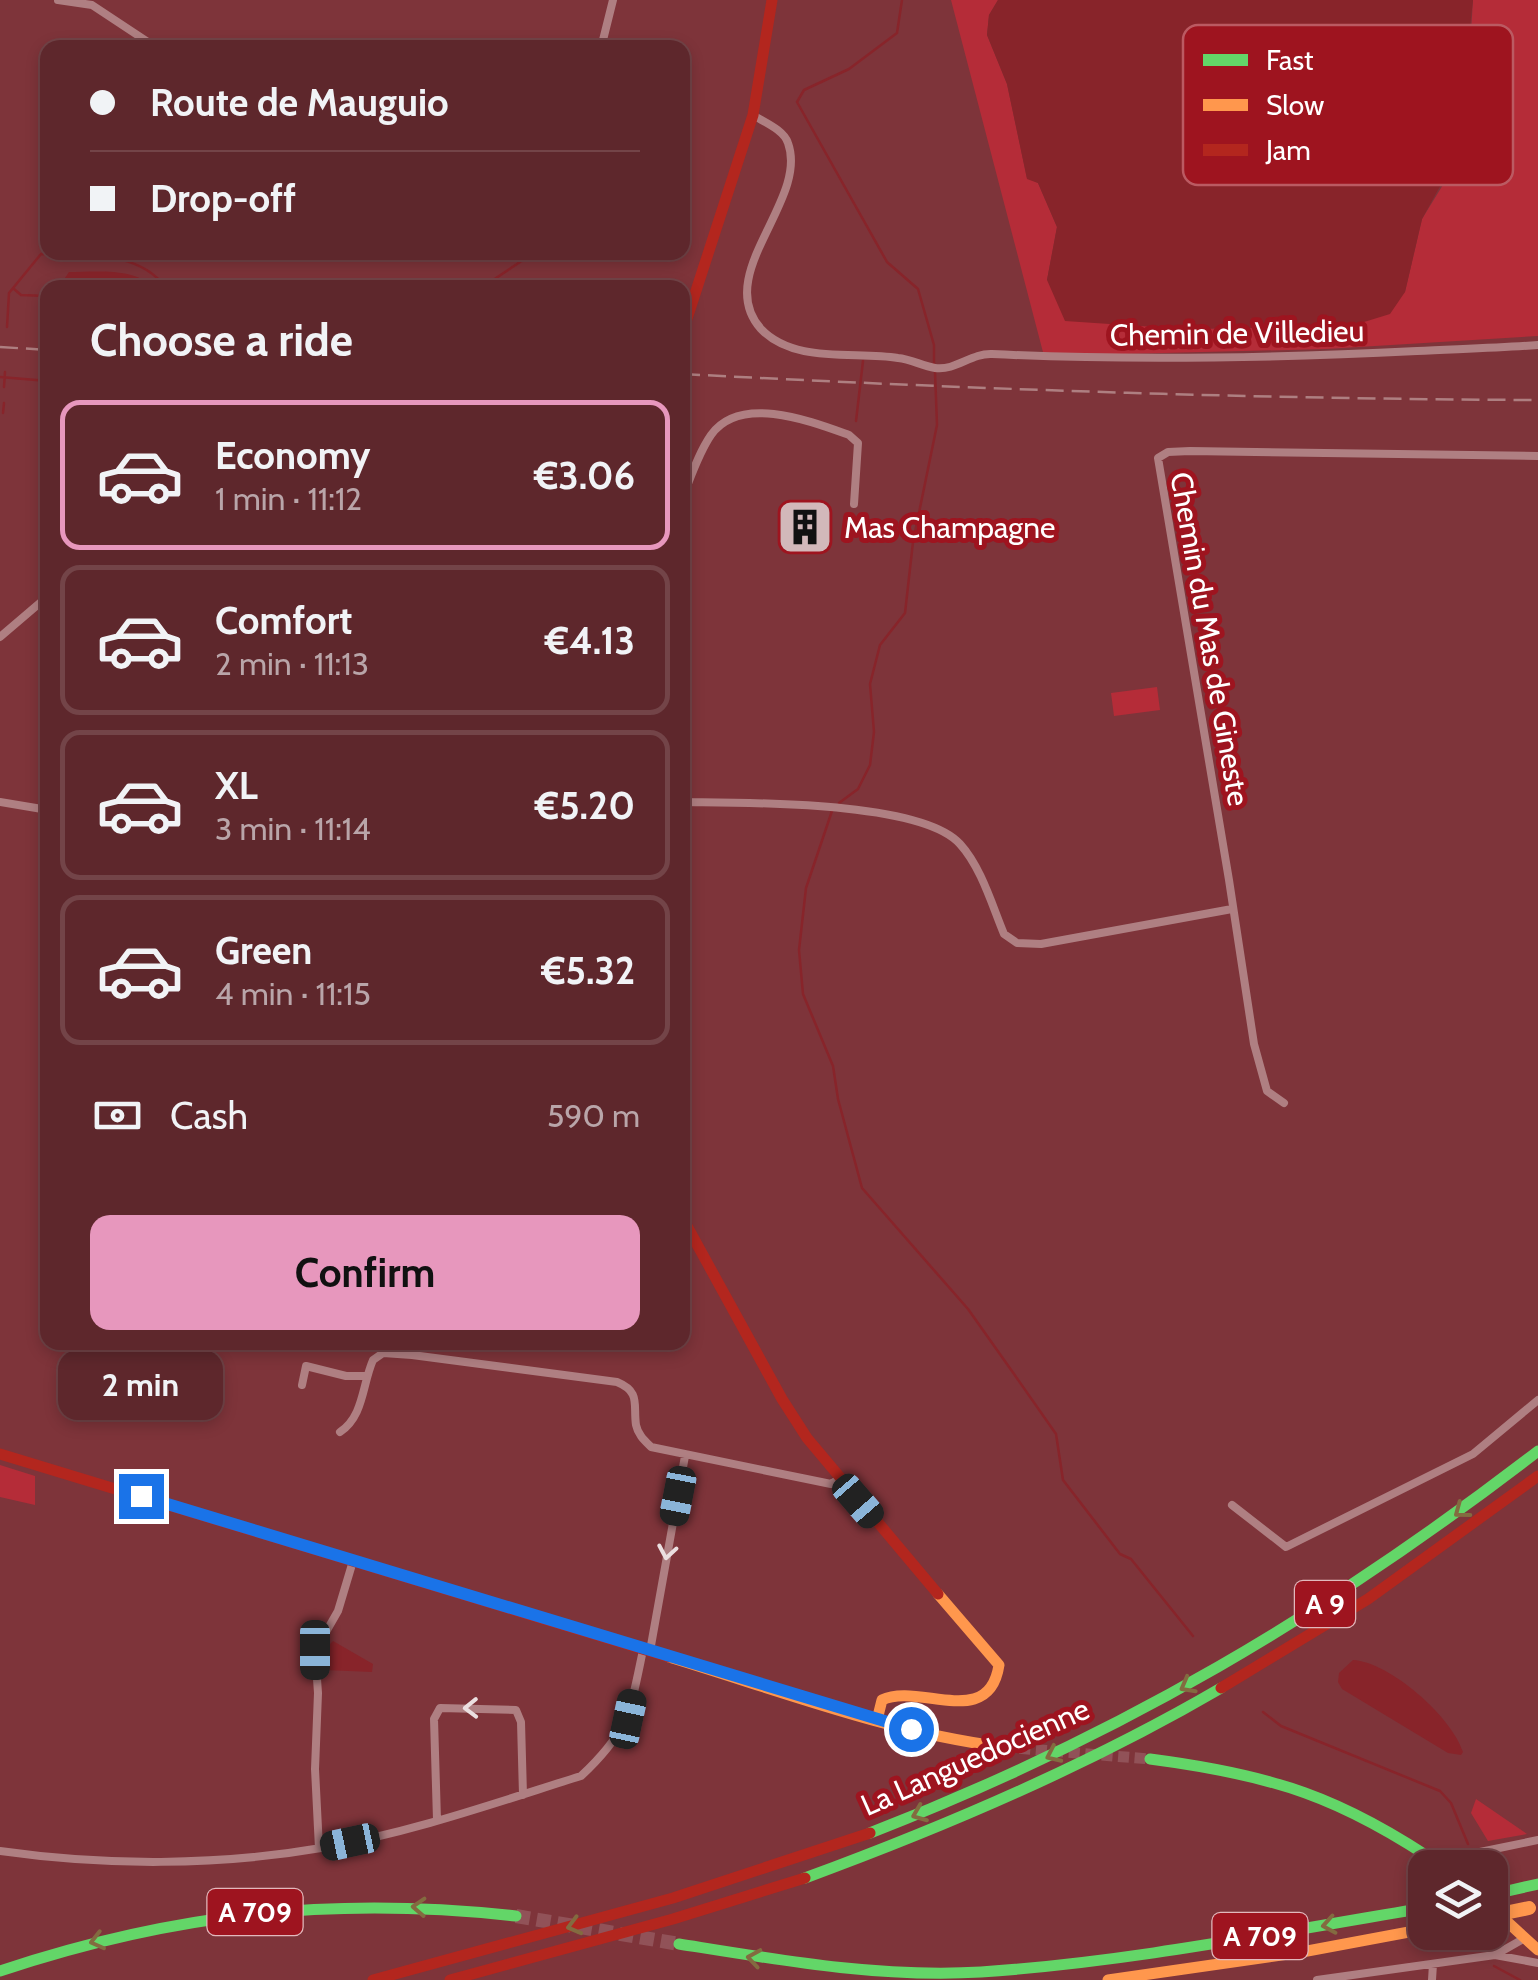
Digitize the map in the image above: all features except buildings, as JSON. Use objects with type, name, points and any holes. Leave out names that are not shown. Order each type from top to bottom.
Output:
[{"type":"main road","points":[[690,309],[753,115],[772,0]]},
{"type":"main road","points":[[690,1231],[782,1399],[839,1480],[999,1665],[996,1684],[981,1698],[964,1701],[892,1694],[882,1700],[877,1720]]},
{"type":"main road","name":"La Languedocienne","points":[[373,1980],[752,1876],[853,1840],[1008,1776],[1147,1708],[1287,1628],[1417,1542],[1538,1451]]},
{"type":"main road","points":[[7,1457],[877,1720],[1002,1748]]},
{"type":"main road","name":"La Languedocienne","points":[[450,1980],[756,1894],[894,1846],[1036,1785],[1182,1711],[1302,1642],[1418,1566],[1538,1476]]},
{"type":"main road","points":[[1150,1759],[1226,1768],[1293,1784],[1356,1810],[1417,1850]]},
{"type":"main road","points":[[1508,1890],[1538,1884]]},
{"type":"main road","name":"A 709","points":[[0,1971],[132,1933],[259,1912],[397,1906],[516,1916]]},
{"type":"main road","points":[[1508,1912],[1533,1907]]},
{"type":"main road","name":"A 709","points":[[679,1944],[832,1968],[1015,1970],[1213,1944],[1408,1911]]},
{"type":"main road","points":[[1508,1922],[1534,1946]]},
{"type":"main road","name":"A 709","points":[[1108,1980],[1408,1932]]},
{"type":"street","points":[[58,0],[92,5],[144,40]]},
{"type":"street","points":[[604,40],[613,0]]},
{"type":"street","name":"Chemin de Villedieu","points":[[753,115],[783,134],[790,158],[781,205],[755,251],[749,302],[757,324],[772,340],[795,350],[902,358],[936,368],[980,353],[1196,360],[1538,345]]},
{"type":"street","points":[[690,481],[713,431],[731,416],[756,412],[849,434],[858,444],[854,504]]},
{"type":"street","name":"Chemin du Mas de Gineste","points":[[1232,909],[1158,458],[1168,452],[1190,450],[1538,456]]},
{"type":"street","points":[[0,638],[40,603]]},
{"type":"street","points":[[0,802],[40,809]]},
{"type":"street","points":[[690,802],[822,804],[936,828],[961,844],[1004,934],[1017,944],[1041,944],[1232,909],[1262,1078],[1267,1092],[1284,1104]]},
{"type":"street","points":[[340,1432],[359,1410],[372,1360],[383,1353],[617,1382],[635,1395],[636,1424],[640,1436],[651,1447],[832,1484],[839,1480]]},
{"type":"street","points":[[302,1385],[306,1366],[346,1376],[366,1376]]},
{"type":"street","points":[[1232,1505],[1286,1546],[1473,1454],[1538,1400]]},
{"type":"street","points":[[0,1851],[98,1861],[232,1858],[319,1848],[437,1820],[580,1776],[622,1732],[628,1719],[646,1650],[684,1456]]},
{"type":"street","points":[[319,1848],[315,1650],[338,1611],[353,1561]]},
{"type":"street","points":[[437,1820],[434,1719],[440,1708],[516,1710],[521,1722],[523,1795]]},
{"type":"street","points":[[1490,1850],[1538,1840]]},
{"type":"street","points":[[1317,1980],[1494,1956],[1534,1946]]},
{"type":"street","points":[[1494,1956],[1538,1964]]},
{"type":"street","points":[[1432,1980],[1433,1964]]},
{"type":"shaded area","points":[[951,0],[998,0],[989,15],[987,35],[1007,84],[1027,178],[1038,183],[1057,227],[1047,280],[1184,329],[1351,326],[1405,292],[1422,219],[1443,185],[1513,185],[1513,25],[1471,25],[1473,0],[1538,0],[1538,336],[1326,349],[1044,356]]},
{"type":"shaded area","points":[[998,0],[1473,0],[1470,25],[1183,25],[1183,185],[1441,185],[1422,219],[1405,292],[1390,314],[1351,326],[1184,329],[1065,321],[1047,280],[1057,227],[1038,183],[1027,179],[1007,84],[987,35],[989,15]]},
{"type":"shaded area","points":[[102,271],[125,273],[142,280],[64,280],[69,272]]},
{"type":"shaded area","points":[[1157,687],[1160,710],[1114,716],[1111,693]]},
{"type":"shaded area","points":[[0,1465],[35,1476],[35,1505],[0,1497]]},
{"type":"shaded area","points":[[333,1641],[373,1664],[372,1672],[325,1670],[325,1649]]},
{"type":"shaded area","points":[[1353,1660],[1384,1670],[1418,1694],[1457,1738],[1461,1755],[1448,1753],[1342,1689],[1339,1673]]},
{"type":"shaded area","points":[[1476,1799],[1527,1834],[1488,1841],[1471,1813]]},
{"type":"waterway","points":[[902,0],[897,33],[849,69],[804,90],[797,102],[887,262],[918,289],[934,345],[934,364]]},
{"type":"waterway","points":[[7,327],[9,293],[40,255]]},
{"type":"waterway","points":[[120,260],[141,267],[159,280]]},
{"type":"waterway","points":[[493,280],[523,260]]},
{"type":"waterway","points":[[14,289],[21,295],[40,296]]},
{"type":"waterway","points":[[856,421],[863,361]]},
{"type":"waterway","points":[[4,387],[5,372]]},
{"type":"waterway","points":[[839,803],[858,789],[870,765],[874,732],[870,684],[880,645],[905,613],[913,542],[937,425],[935,372]]},
{"type":"waterway","points":[[0,377],[40,380]]},
{"type":"waterway","points":[[3,413],[4,403]]},
{"type":"waterway","points":[[833,808],[806,888],[799,950],[803,994],[833,1066],[862,1188],[968,1309],[1056,1434],[1063,1480],[1120,1554],[1131,1559],[1193,1636]]},
{"type":"waterway","points":[[1263,1712],[1281,1726],[1440,1791],[1451,1803],[1468,1844]]},
{"type":"waterway","points":[[1494,1966],[1520,1980]]},
{"type":"tunnel","points":[[1003,1747],[1150,1759]]},
{"type":"tunnel","points":[[516,1916],[679,1944]]},
{"type":"railway","points":[[0,347],[40,350]]},
{"type":"railway","points":[[690,374],[1110,392],[1538,400]]},
{"type":"traffic: fast","points":[[870,1833],[1049,1756],[1218,1667],[1380,1566],[1538,1451]]},
{"type":"traffic: fast","points":[[805,1878],[1018,1792],[1121,1743],[1221,1688]]},
{"type":"traffic: fast","points":[[1150,1759],[1234,1773],[1305,1793],[1373,1823],[1417,1850]]},
{"type":"traffic: fast","points":[[1508,1891],[1538,1884]]},
{"type":"traffic: fast","points":[[0,1971],[128,1935],[255,1914],[383,1908],[516,1916]]},
{"type":"traffic: fast","points":[[679,1944],[867,1970],[981,1972],[1148,1954],[1408,1911]]},
{"type":"traffic: slow","points":[[877,1720],[882,1700],[897,1696],[967,1700],[982,1696],[993,1685],[999,1665],[938,1594]]},
{"type":"traffic: slow","points":[[669,1657],[876,1721],[1003,1747]]},
{"type":"traffic: slow","points":[[1508,1912],[1529,1908]]},
{"type":"traffic: slow","points":[[1508,1922],[1538,1950]]},
{"type":"traffic: slow","points":[[1108,1980],[1408,1932]]},
{"type":"traffic: jam","points":[[690,309],[753,115],[772,0]]},
{"type":"traffic: jam","points":[[690,1232],[807,1438],[938,1594]]},
{"type":"traffic: jam","points":[[0,1454],[669,1657]]},
{"type":"traffic: jam","points":[[1221,1688],[1368,1599],[1538,1476]]},
{"type":"traffic: jam","points":[[373,1980],[673,1898],[870,1833]]},
{"type":"traffic: jam","points":[[450,1980],[805,1878]]},
{"type":"place","name":"Mas Champagne","points":[[805,527]]},
{"type":"route","points":[[141,1496],[911,1729]]}]
